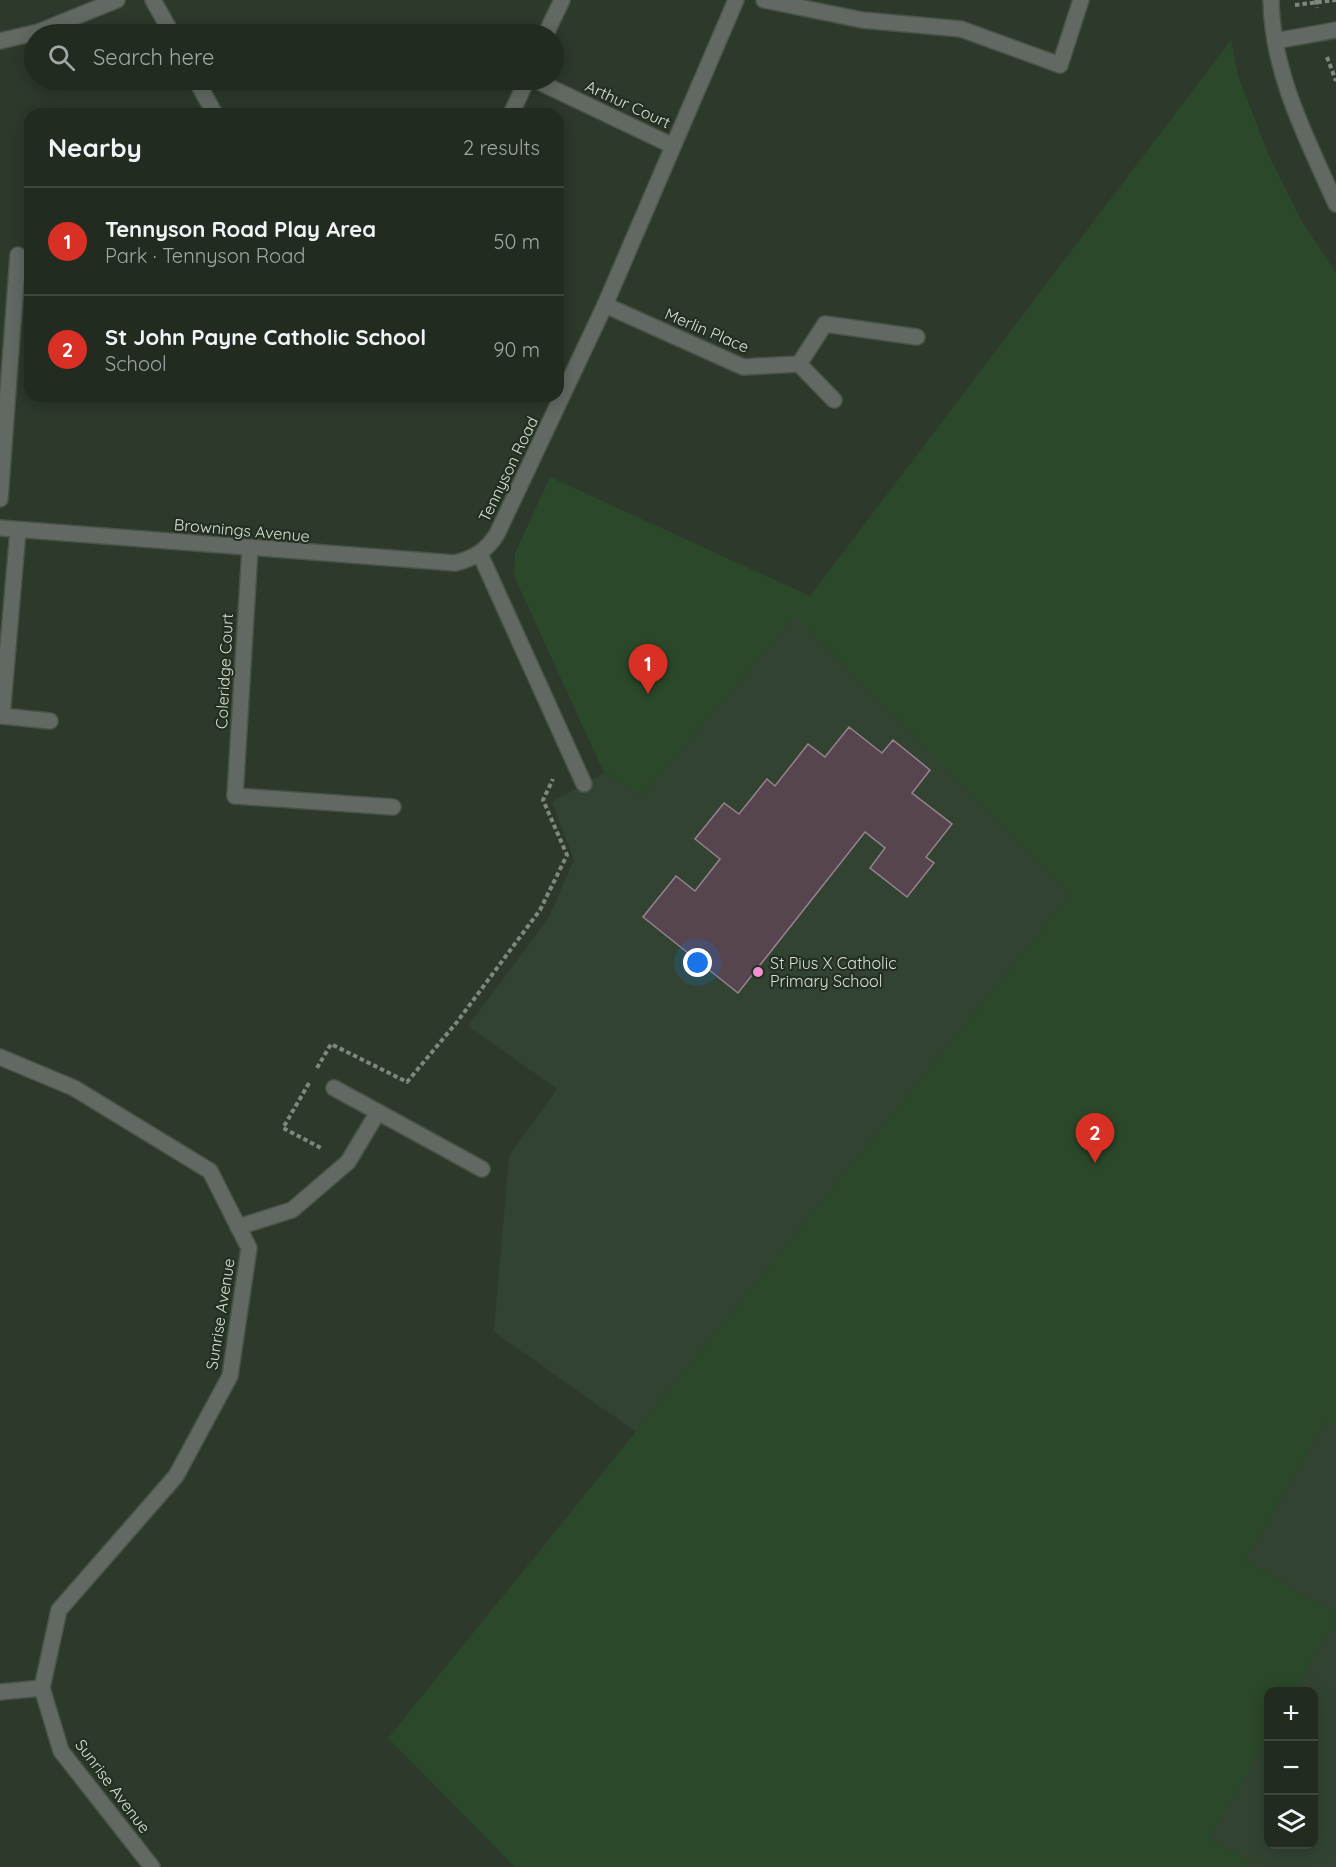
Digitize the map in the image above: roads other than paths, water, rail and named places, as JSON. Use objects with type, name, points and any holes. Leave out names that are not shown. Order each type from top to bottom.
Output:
[{"type":"street","points":[[60,24],[117,0]]},
{"type":"street","points":[[153,0],[166,24]]},
{"type":"street","points":[[551,24],[562,0]]},
{"type":"street","name":"Tennyson Road","points":[[564,393],[605,306],[736,0]]},
{"type":"street","points":[[764,0],[862,20],[961,29],[1060,65],[1082,0]]},
{"type":"street","points":[[1271,4],[1281,71],[1301,128],[1336,204]]},
{"type":"street","points":[[1275,41],[1336,30]]},
{"type":"street","points":[[0,41],[24,36]]},
{"type":"street","points":[[202,90],[212,108]]},
{"type":"street","points":[[514,108],[522,90]]},
{"type":"street","name":"Arthur Court","points":[[556,90],[674,146]]},
{"type":"street","points":[[0,499],[18,255]]},
{"type":"street","name":"Merlin Place","points":[[605,306],[743,367],[799,364]]},
{"type":"street","points":[[834,400],[799,364],[825,324],[917,337]]},
{"type":"street","name":"Tennyson Road","points":[[480,554],[497,534],[560,402]]},
{"type":"street","name":"Brownings Avenue","points":[[0,528],[455,563],[480,554]]},
{"type":"street","points":[[18,530],[2,716],[50,721]]},
{"type":"street","name":"Coleridge Court","points":[[250,548],[235,796],[393,807]]},
{"type":"street","points":[[480,554],[584,784]]},
{"type":"street","name":"Sunrise Avenue","points":[[0,1057],[74,1088],[210,1171],[249,1248],[230,1376],[176,1476],[59,1610],[42,1688],[61,1751],[152,1867]]},
{"type":"street","points":[[334,1088],[482,1169]]},
{"type":"street","points":[[238,1227],[292,1210],[348,1162],[378,1112]]},
{"type":"street","points":[[0,1692],[42,1688]]},
{"type":"place","name":"Tennyson Road Play Area","points":[[648,694]]},
{"type":"place","name":"St Pius X Catholic Primary School","points":[[758,972]]},
{"type":"place","name":"St John Payne Catholic School","points":[[1095,1163]]}]
